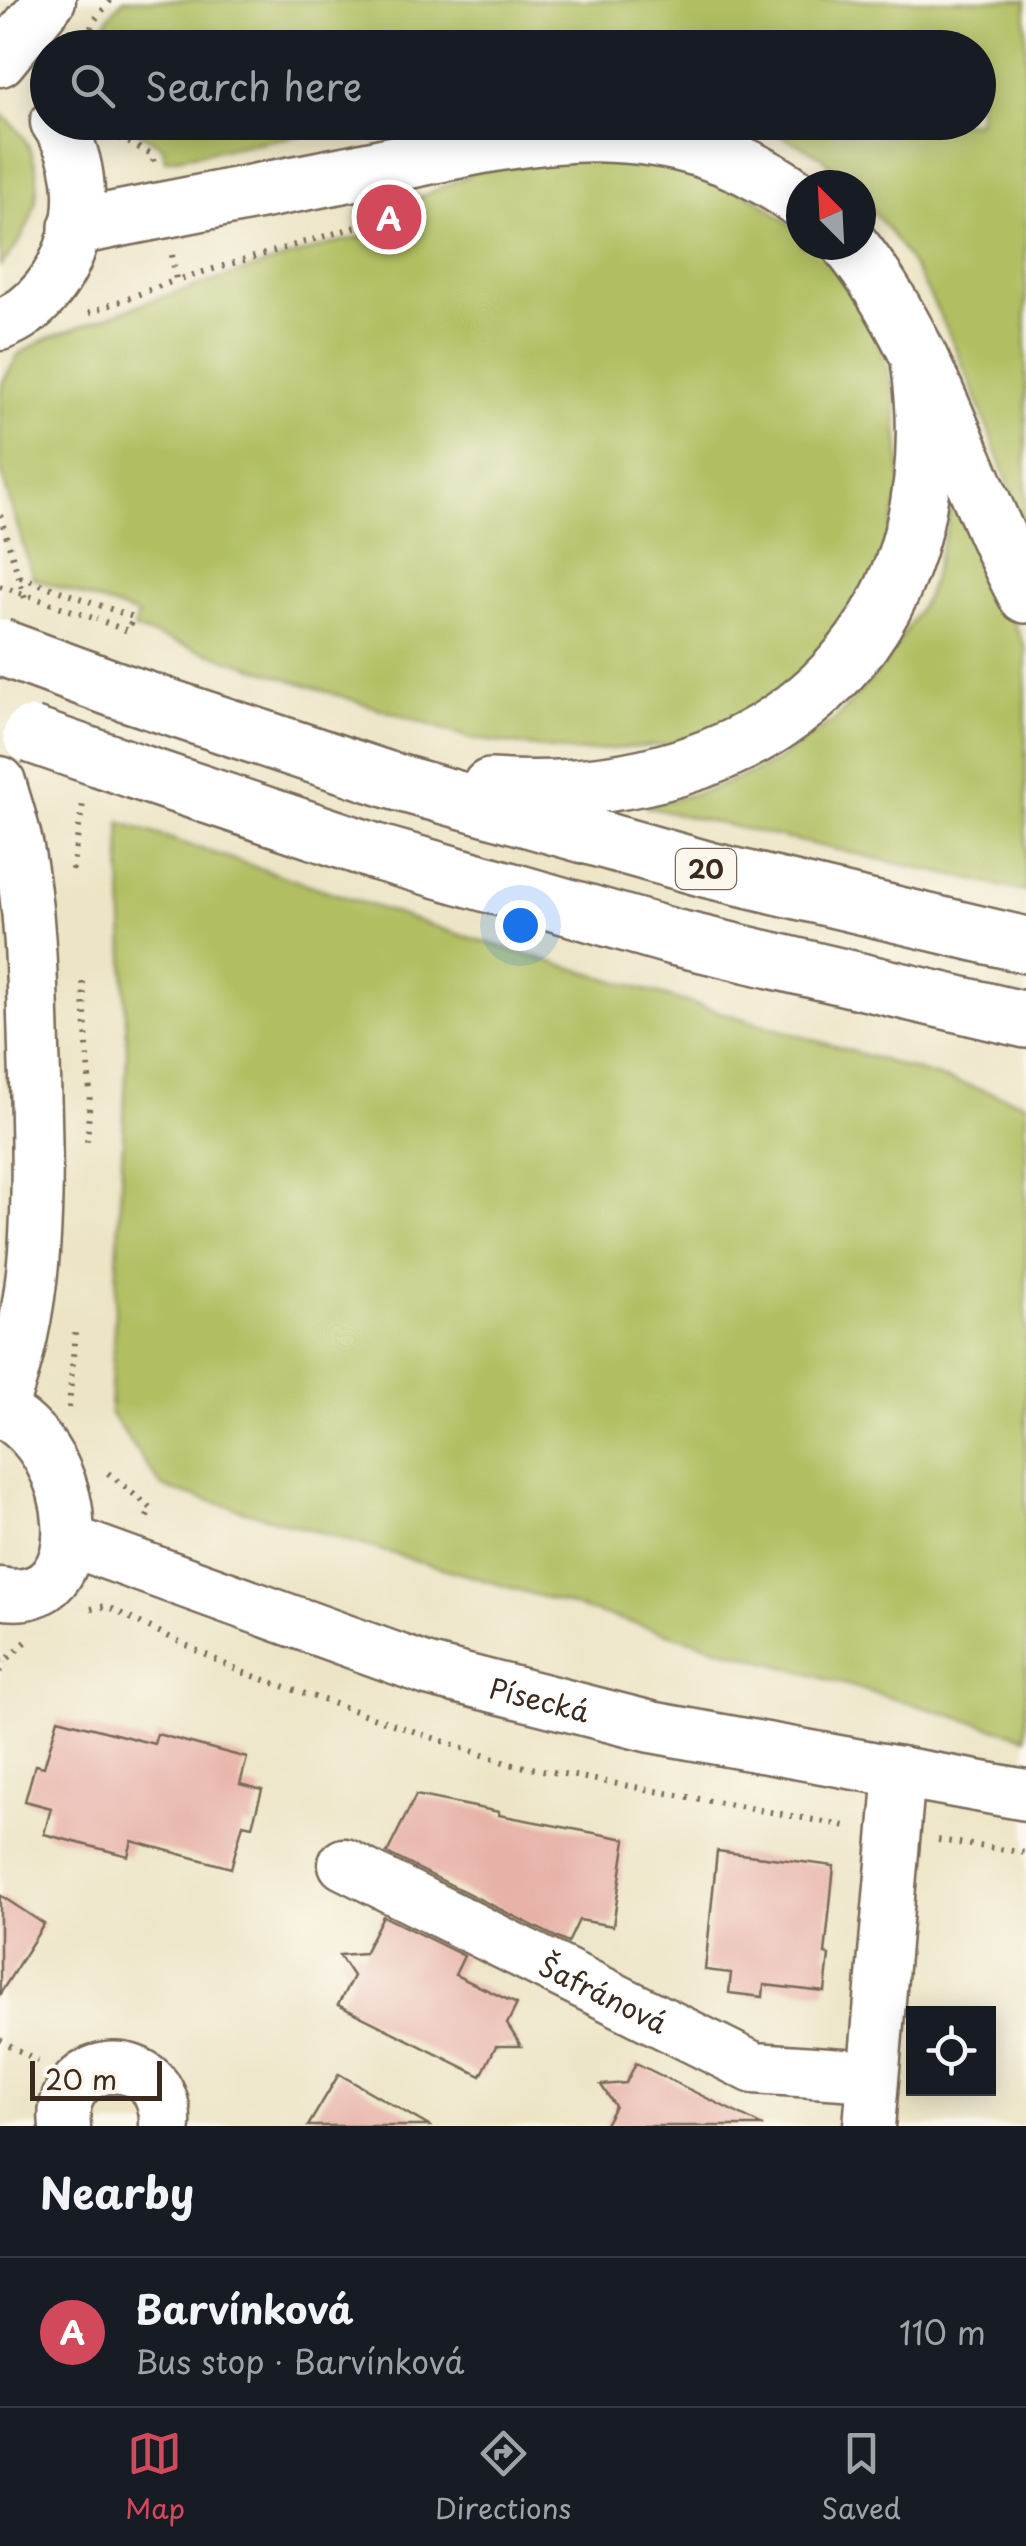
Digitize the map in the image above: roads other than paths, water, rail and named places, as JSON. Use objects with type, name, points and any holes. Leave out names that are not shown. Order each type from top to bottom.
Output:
[{"type":"highway","points":[[78,227],[508,140]]},
{"type":"highway","points":[[671,140],[744,164],[786,191]]},
{"type":"highway","points":[[861,260],[880,286],[919,361],[1026,595]]},
{"type":"highway","points":[[389,780],[538,790],[620,784],[702,761],[742,743],[816,696],[865,637],[884,604],[914,528],[926,446],[919,361]]},
{"type":"highway","name":"20","points":[[0,647],[116,690],[389,780],[709,870],[1026,946]]},
{"type":"highway","points":[[10,729],[378,854],[673,937],[1026,1020]]},
{"type":"street","points":[[0,61],[50,0]]},
{"type":"street","points":[[0,72],[30,91]]},
{"type":"street","points":[[0,325],[39,298],[64,265],[78,227],[79,178],[67,140]]},
{"type":"street","points":[[0,782],[18,849],[31,959],[37,1143],[35,1261],[30,1300],[18,1360],[0,1411],[28,1429],[54,1464],[67,1500],[68,1540],[60,1565],[47,1582],[22,1594],[0,1593]]},
{"type":"street","name":"Písecká","points":[[68,1540],[428,1670],[651,1728],[1026,1795]]},
{"type":"street","points":[[869,2126],[900,1772]]},
{"type":"street","name":"Šafránová","points":[[344,1864],[754,2068],[873,2076]]},
{"type":"street","points":[[65,2126],[68,2098],[77,2083],[106,2067],[122,2067],[139,2072],[152,2082],[162,2096],[165,2126]]},
{"type":"place","name":"Barvínková","points":[[389,217]]}]
